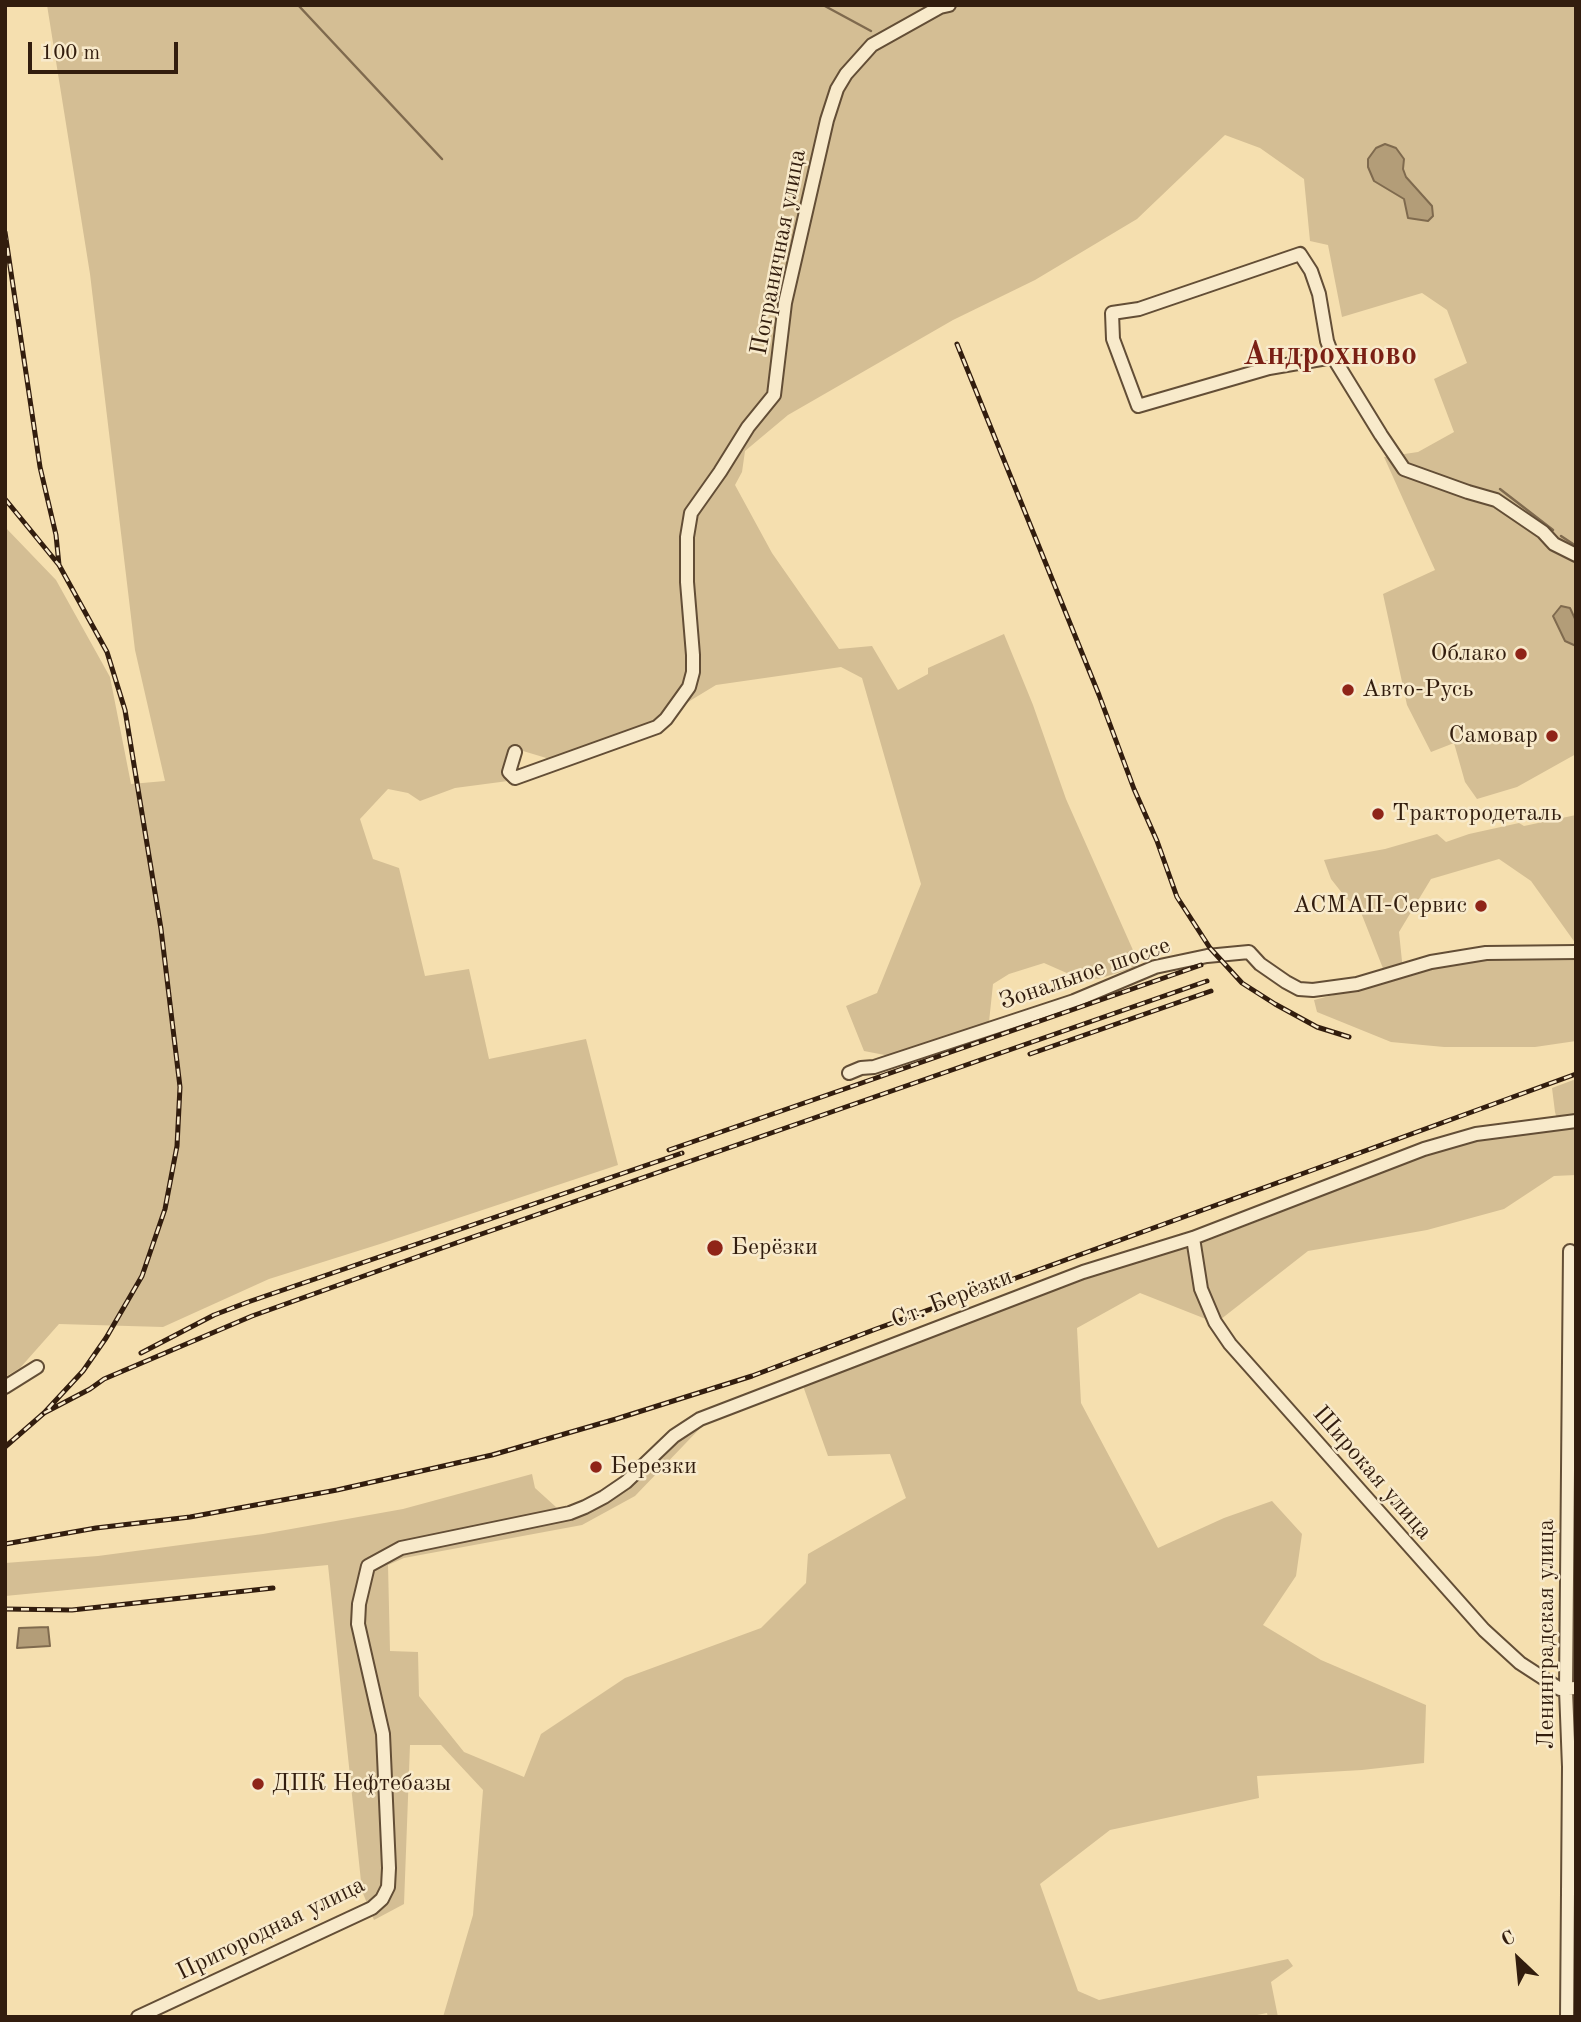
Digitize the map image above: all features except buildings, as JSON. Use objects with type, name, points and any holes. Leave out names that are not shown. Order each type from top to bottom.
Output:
[{"type":"street","name":"Пограничная улица","points":[[515,752],[509,772],[516,778],[657,727],[689,687],[693,672],[687,582],[687,537],[691,513],[748,427],[774,395],[785,303],[827,120],[837,89],[846,74],[872,45],[940,7],[949,5]]},
{"type":"street","points":[[1333,357],[1269,368],[1138,406],[1114,339],[1112,313],[1139,309],[1300,254],[1311,271],[1319,294],[1327,341],[1333,357],[1404,469],[1496,500],[1544,532],[1554,544],[1576,555]]},
{"type":"street","name":"Зональное шоссе","points":[[849,1073],[1062,1004],[1154,967],[1208,956],[1249,952],[1260,964],[1286,982],[1299,989],[1313,990],[1357,984],[1431,962],[1486,953],[1576,952]]},
{"type":"street","name":"Ст. Берёзки","points":[[368,1566],[401,1549],[570,1513],[585,1507],[626,1482],[674,1436],[700,1419],[1083,1272],[1193,1238],[1434,1146],[1476,1134],[1576,1121]]},
{"type":"street","name":"Широкая улица","points":[[1193,1238],[1200,1289],[1215,1322],[1230,1344],[1484,1630],[1520,1663],[1560,1689],[1571,1689]]},
{"type":"street","name":"Ленинградская улица","points":[[1567,2017],[1571,1689],[1570,1251]]},
{"type":"street","points":[[5,1387],[37,1367]]},
{"type":"street","name":"Пригородная улица","points":[[138,2017],[372,1908],[382,1899],[388,1887],[383,1734],[358,1624],[359,1604],[368,1566]]},
{"type":"shaded area","points":[[47,5],[1576,5],[1576,754],[1517,787],[1477,799],[1465,782],[1454,743],[1431,752],[1407,705],[1383,594],[1435,570],[1384,457],[1418,452],[1454,432],[1434,379],[1467,363],[1447,310],[1422,293],[1342,317],[1328,245],[1310,241],[1304,179],[1260,148],[1225,135],[1137,219],[1035,280],[953,320],[788,415],[745,451],[742,472],[735,485],[772,553],[839,649],[872,646],[898,690],[928,674],[928,668],[1004,634],[1033,705],[1066,799],[1140,966],[1098,979],[1069,974],[1044,963],[1009,974],[993,984],[989,1022],[890,1056],[864,1051],[846,1006],[877,993],[921,884],[862,678],[841,667],[716,685],[665,716],[553,760],[513,748],[508,781],[455,788],[420,801],[408,793],[388,789],[360,819],[373,859],[399,868],[425,976],[469,969],[489,1059],[586,1039],[618,1165],[269,1279],[163,1327],[59,1324],[20,1368],[5,1377],[5,527],[56,580],[110,677],[131,784],[165,781],[135,650],[90,274]]},
{"type":"shaded area","points":[[1385,144],[1396,148],[1404,159],[1406,177],[1432,206],[1433,216],[1428,221],[1408,218],[1404,199],[1374,181],[1368,167],[1368,159],[1376,148]]},
{"type":"shaded area","points":[[1561,606],[1570,608],[1576,621],[1576,646],[1565,641],[1553,616]]},
{"type":"shaded area","points":[[1576,815],[1576,944],[1531,881],[1499,859],[1431,879],[1399,932],[1403,971],[1486,956],[1576,958],[1576,1041],[1535,1047],[1444,1047],[1391,1042],[1317,1012],[1314,1000],[1353,990],[1386,976],[1360,910],[1331,879],[1324,860],[1385,849],[1437,834],[1446,842],[1519,823],[1524,826]]},
{"type":"shaded area","points":[[1576,1079],[1576,1175],[1554,1176],[1504,1209],[1427,1230],[1308,1251],[1216,1323],[1140,1293],[1077,1328],[1081,1403],[1158,1548],[1224,1518],[1272,1501],[1302,1534],[1296,1576],[1263,1625],[1321,1660],[1426,1705],[1424,1763],[1362,1770],[1257,1776],[1259,1798],[1110,1830],[1040,1884],[1078,1991],[1099,2000],[1288,1959],[1293,1966],[1271,1982],[1278,2017],[1268,2017],[1267,2013],[1247,2017],[443,2017],[473,1915],[483,1790],[441,1745],[410,1745],[404,1904],[374,1920],[362,1891],[328,1565],[5,1596],[5,1563],[98,1556],[263,1534],[403,1509],[532,1474],[535,1488],[567,1517],[676,1438],[708,1420],[635,1496],[582,1525],[404,1558],[388,1565],[390,1651],[418,1652],[419,1696],[464,1752],[524,1777],[541,1734],[625,1678],[761,1628],[806,1583],[808,1554],[906,1498],[890,1454],[828,1456],[802,1383],[1113,1269],[1205,1242],[1426,1155],[1476,1140],[1560,1130],[1552,1088]]},
{"type":"shaded area","points":[[48,1627],[50,1646],[17,1648],[19,1628]]},
{"type":"waterway","points":[[298,5],[442,159]]},
{"type":"waterway","points":[[823,5],[871,31]]},
{"type":"waterway","points":[[1500,489],[1553,530]]},
{"type":"waterway","points":[[1561,536],[1576,546]]},
{"type":"railway","points":[[5,232],[40,467],[56,535],[59,565]]},
{"type":"railway","points":[[957,344],[1099,695],[1177,897],[1210,948],[1242,983],[1317,1027],[1349,1037]]},
{"type":"railway","points":[[5,499],[59,565],[107,652],[125,710],[161,929],[180,1087],[177,1146],[165,1209],[142,1276],[106,1338],[83,1371],[44,1413],[5,1447]]},
{"type":"railway","points":[[669,1150],[1201,965]]},
{"type":"railway","points":[[44,1413],[104,1379],[252,1316],[1207,981]]},
{"type":"railway","points":[[1030,1054],[1211,991]]},
{"type":"railway","points":[[5,1544],[96,1528],[190,1517],[337,1490],[492,1455],[616,1419],[752,1376],[1576,1074]]},
{"type":"railway","points":[[141,1353],[214,1315],[248,1302],[682,1153]]},
{"type":"railway","points":[[5,1609],[72,1610],[273,1588]]},
{"type":"place","name":"Облако","points":[[1521,654]]},
{"type":"place","name":"Авто-Русь","points":[[1348,690]]},
{"type":"place","name":"Самовар","points":[[1552,736]]},
{"type":"place","name":"Трактородеталь","points":[[1378,814]]},
{"type":"place","name":"АСМАП-Сервис","points":[[1481,906]]},
{"type":"place","name":"Берёзки","points":[[715,1248]]},
{"type":"place","name":"Березки","points":[[596,1467]]},
{"type":"place","name":"ДПК Нефтебазы","points":[[258,1784]]},
{"type":"district","name":"Андрохново","points":[[1330,356]]}]
